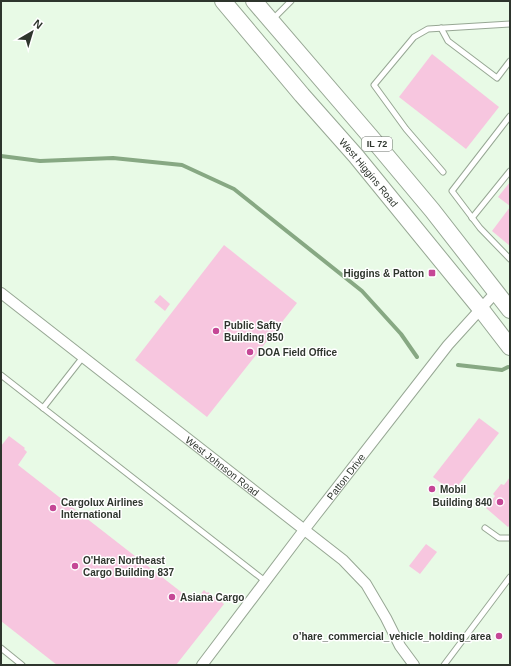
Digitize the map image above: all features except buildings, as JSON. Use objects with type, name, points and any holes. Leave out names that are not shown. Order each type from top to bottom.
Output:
[{"type":"main road","name":"West Higgins Road","points":[[223,1],[302,95],[356,156],[510,347]]},
{"type":"main road","name":"IL 72","points":[[254,1],[422,199],[510,310]]},
{"type":"street","name":"Patton Drive","points":[[202,665],[304,530],[448,345],[496,292]]},
{"type":"street","name":"West Johnson Road","points":[[1,293],[343,560],[366,584],[400,646],[414,665]]},
{"type":"lane","points":[[271,20],[291,1]]},
{"type":"lane","points":[[443,172],[406,129],[374,85],[414,37],[428,29],[510,24]]},
{"type":"lane","points":[[440,28],[448,41],[497,78],[510,61]]},
{"type":"lane","points":[[510,116],[452,191],[480,228],[510,259]]},
{"type":"lane","points":[[472,218],[510,171]]},
{"type":"lane","points":[[43,408],[83,357]]},
{"type":"lane","points":[[1,375],[265,581]]},
{"type":"lane","points":[[485,528],[499,538],[510,538]]},
{"type":"lane","points":[[444,665],[509,578]]},
{"type":"lane","points":[[1,648],[22,665]]},
{"type":"waterway","points":[[1,156],[40,161],[113,158],[182,165],[234,189],[362,291],[401,334],[417,357]]},
{"type":"waterway","points":[[458,365],[502,370],[508,367]]},
{"type":"place","name":"Higgins & Patton","points":[[432,273]]},
{"type":"place","name":"Public Safty Building 850","points":[[216,331]]},
{"type":"place","name":"DOA Field Office","points":[[250,352]]},
{"type":"place","name":"Mobil","points":[[432,489]]},
{"type":"place","name":"Building 840","points":[[500,502]]},
{"type":"place","name":"Cargolux Airlines International","points":[[53,508]]},
{"type":"place","name":"O'Hare Northeast Cargo Building 837","points":[[75,566]]},
{"type":"place","name":"Asiana Cargo","points":[[172,597]]},
{"type":"place","name":"o’hare_commercial_vehicle_holding_area","points":[[499,636]]}]
